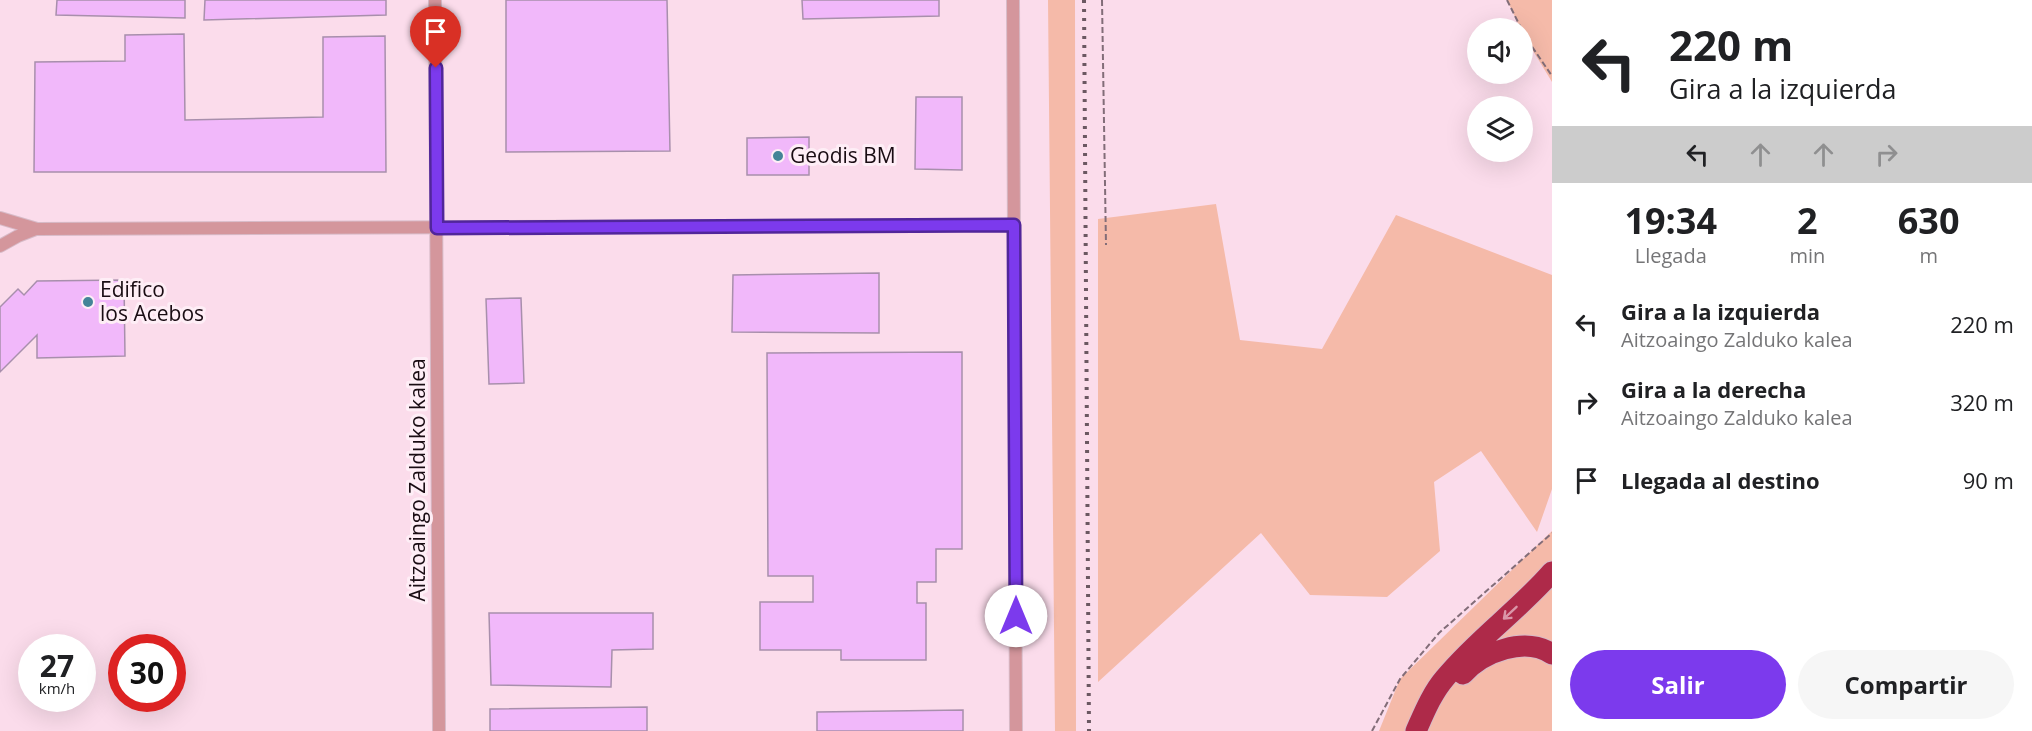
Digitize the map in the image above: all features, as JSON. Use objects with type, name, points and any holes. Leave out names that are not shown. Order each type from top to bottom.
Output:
[{"type":"highway","points":[[1416,731],[1428,704],[1444,678],[1552,572]]},
{"type":"highway","points":[[1430,731],[1449,692],[1466,671],[1484,657],[1504,649],[1527,647],[1552,654]]},
{"type":"street","name":"Aitzoaingo Zalduko kalea","points":[[435,0],[439,731]]},
{"type":"street","points":[[1013,0],[1016,731]]},
{"type":"street","points":[[0,218],[37,229],[1014,225]]},
{"type":"street","points":[[0,246],[8,240],[37,229]]},
{"type":"path","points":[[1102,0],[1106,245]]},
{"type":"path","points":[[1507,0],[1516,18]]},
{"type":"path","points":[[1533,47],[1552,76]]},
{"type":"path","points":[[1372,731],[1400,679],[1439,633],[1552,533]]},
{"type":"shaded area","points":[[1048,0],[1075,0],[1076,731],[1055,731]]},
{"type":"shaded area","points":[[1507,0],[1552,0],[1552,82],[1533,51],[1533,18],[1516,18]]},
{"type":"shaded area","points":[[1216,204],[1240,340],[1322,349],[1396,215],[1552,275],[1552,489],[1537,532],[1481,451],[1434,482],[1440,551],[1387,597],[1310,595],[1261,533],[1098,682],[1098,219]]},
{"type":"shaded area","points":[[1552,531],[1552,731],[1379,731],[1400,679]]},
{"type":"building","points":[[57,0],[185,0],[185,18],[56,15]]},
{"type":"building","points":[[205,0],[386,0],[386,15],[204,20]]},
{"type":"building","points":[[506,0],[667,0],[670,151],[506,152]]},
{"type":"building","points":[[802,0],[939,0],[939,16],[803,19]]},
{"type":"building","points":[[184,34],[185,120],[323,117],[323,37],[385,36],[386,172],[34,172],[35,62],[125,61],[125,35]]},
{"type":"building","points":[[916,97],[962,97],[962,170],[915,169]]},
{"type":"building","name":"Geodis BM","points":[[809,137],[809,175],[747,175],[747,138]]},
{"type":"building","points":[[879,273],[879,333],[732,332],[733,275]]},
{"type":"building","name":"Edifico los Acebos","points":[[124,280],[125,356],[37,358],[37,335],[0,372],[0,307],[18,289],[24,295],[37,281]]},
{"type":"building","points":[[521,298],[524,383],[489,384],[486,299]]},
{"type":"building","points":[[962,352],[962,549],[936,549],[936,582],[917,582],[917,603],[926,603],[926,660],[841,660],[841,650],[760,650],[760,602],[813,602],[813,576],[768,576],[767,353]]},
{"type":"building","points":[[489,613],[653,613],[653,649],[612,650],[611,687],[491,685]]},
{"type":"building","points":[[647,707],[647,731],[490,731],[490,709]]},
{"type":"building","points":[[963,710],[963,731],[817,731],[817,712]]},
{"type":"railway","points":[[1084,0],[1089,731]]},
{"type":"place","name":"Geodis BM","points":[[778,156]]},
{"type":"place","name":"Edifico los Acebos","points":[[88,302]]},
{"type":"route","points":[[436,68],[437,228],[1014,225],[1016,616]]}]
